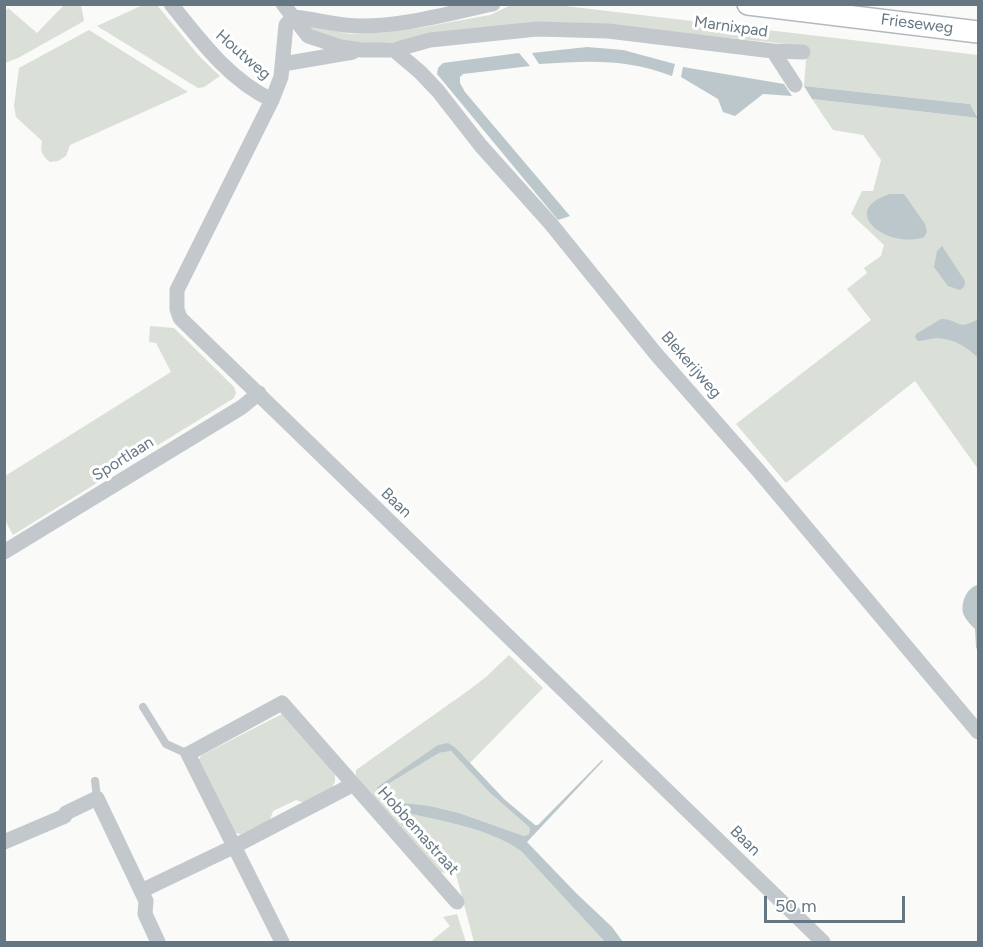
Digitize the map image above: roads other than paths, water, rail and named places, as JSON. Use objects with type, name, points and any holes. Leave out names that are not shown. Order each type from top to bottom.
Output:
[{"type":"main road","name":"Frieseweg","points":[[748,4],[978,32]]},
{"type":"street","name":"Houtweg","points":[[171,4],[213,56],[252,89],[272,100]]},
{"type":"street","points":[[288,10],[342,25],[364,26],[415,20],[493,4]]},
{"type":"street","name":"Baan","points":[[288,10],[281,77],[272,100],[176,294],[180,318],[823,942]]},
{"type":"street","points":[[288,10],[308,36],[341,47],[362,50],[394,50]]},
{"type":"street","name":"Marnixpad","points":[[394,50],[430,40],[537,29],[608,31],[773,51],[795,85]]},
{"type":"street","points":[[283,64],[362,50]]},
{"type":"street","name":"Blekerijweg","points":[[394,50],[438,91],[481,146],[551,224],[650,346],[757,469],[978,732]]},
{"type":"street","points":[[773,51],[803,52]]},
{"type":"street","name":"Sportlaan","points":[[4,552],[242,406],[259,393]]},
{"type":"street","name":"Hobbemastraat","points":[[188,754],[282,703],[458,902]]},
{"type":"street","points":[[188,754],[282,942]]},
{"type":"street","name":"Hobbemastraat","points":[[141,891],[233,847],[352,784]]},
{"type":"street","points":[[4,842],[65,816],[66,813],[97,798],[146,901],[145,914],[159,942]]},
{"type":"lane","points":[[143,707],[166,744],[188,754]]},
{"type":"lane","points":[[95,781],[97,798]]}]
